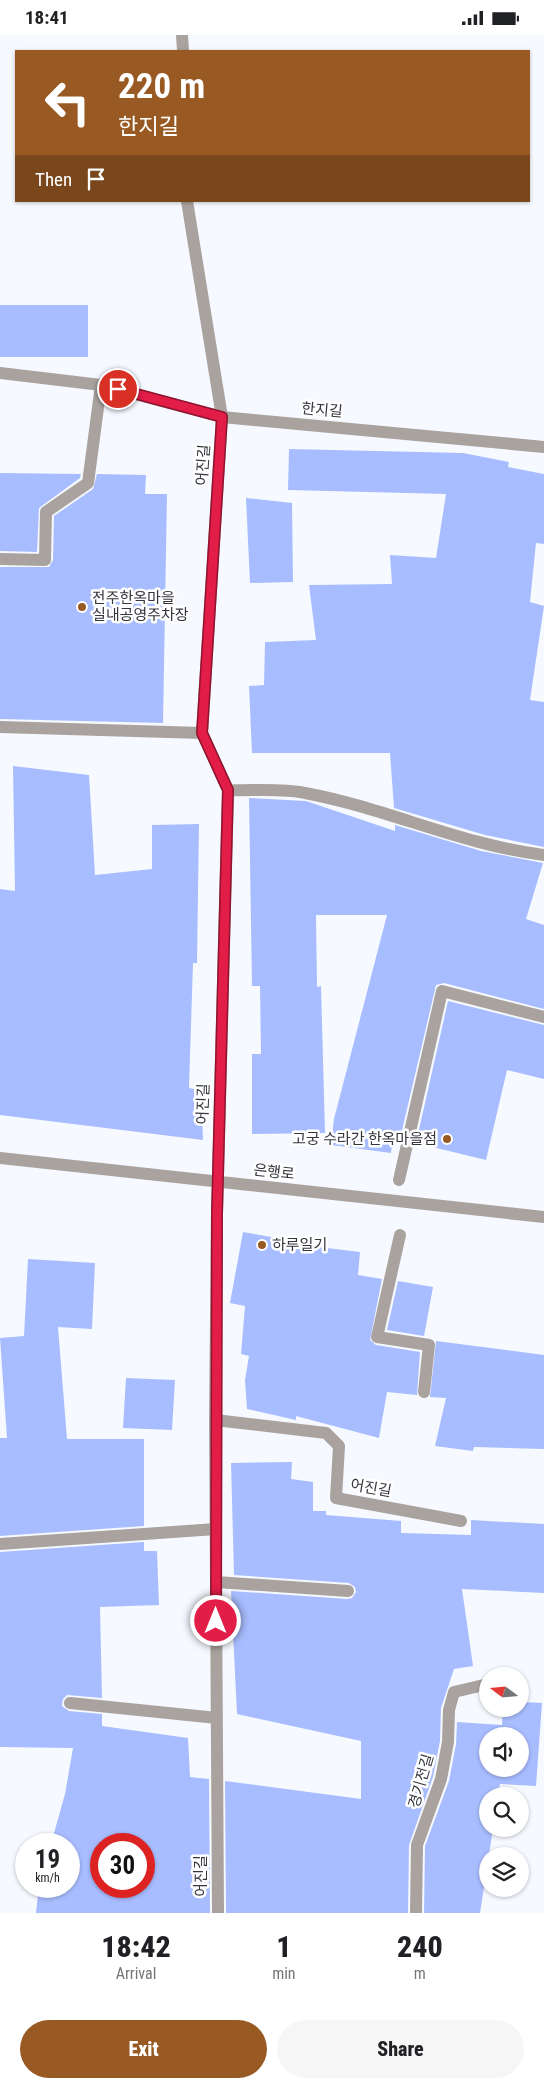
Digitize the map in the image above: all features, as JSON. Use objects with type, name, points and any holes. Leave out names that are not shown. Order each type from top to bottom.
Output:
[{"type":"street","points":[[182,35],[182,50]]},
{"type":"street","name":"어진길","points":[[187,202],[222,417],[202,733],[228,790],[218,1182],[215,1420],[218,1913]]},
{"type":"street","name":"한지길","points":[[0,373],[101,385],[222,417],[544,447]]},
{"type":"street","points":[[0,559],[45,560],[46,512],[88,483],[101,385]]},
{"type":"street","points":[[0,727],[202,733]]},
{"type":"street","points":[[228,790],[303,792],[408,820],[509,851],[544,855]]},
{"type":"street","points":[[399,1181],[442,991],[544,1017]]},
{"type":"street","name":"은행로","points":[[0,1158],[544,1217]]},
{"type":"street","points":[[400,1235],[377,1337],[430,1345],[424,1391]]},
{"type":"street","name":"어진길","points":[[215,1420],[326,1433],[339,1446],[336,1498],[461,1521]]},
{"type":"street","points":[[0,1544],[216,1529]]},
{"type":"street","points":[[216,1582],[348,1591]]},
{"type":"street","name":"경기전길","points":[[416,1913],[417,1845],[441,1779],[448,1743],[449,1710],[454,1692],[479,1686]]},
{"type":"street","points":[[70,1703],[217,1718]]},
{"type":"building","points":[[0,305],[88,305],[88,357],[0,357]]},
{"type":"building","points":[[289,449],[463,453],[509,462],[508,467],[544,474],[544,544],[536,543],[530,602],[544,606],[530,700],[544,702],[544,847],[485,835],[394,808],[390,753],[252,753],[249,686],[264,685],[265,642],[316,640],[309,585],[392,584],[390,555],[436,558],[446,494],[288,490]]},
{"type":"building","points":[[0,473],[81,474],[80,478],[39,508],[37,552],[0,551]]},
{"type":"building","name":"전주한옥마을 실내공영주차장","points":[[97,474],[146,475],[145,494],[167,494],[163,723],[0,719],[0,567],[49,567],[53,560],[54,516],[93,489]]},
{"type":"building","points":[[246,498],[292,503],[293,582],[250,583]]},
{"type":"building","points":[[13,766],[89,775],[95,875],[152,869],[152,825],[199,824],[197,963],[193,963],[189,1088],[194,1089],[195,1111],[202,1113],[203,1140],[0,1115],[0,889],[15,891]]},
{"type":"building","points":[[249,798],[306,801],[395,831],[395,825],[481,851],[543,863],[526,919],[544,925],[544,1009],[444,983],[436,985],[400,1139],[393,1138],[391,1153],[331,1145],[334,1119],[387,915],[316,915],[317,987],[321,986],[325,1133],[252,1134],[252,1054],[261,1054],[260,986],[252,986]]},
{"type":"building","points":[[448,1001],[544,1025],[544,1079],[507,1070],[486,1160],[416,1143]]},
{"type":"building","points":[[243,1232],[294,1241],[294,1244],[360,1252],[358,1275],[382,1279],[370,1340],[376,1345],[420,1352],[417,1395],[387,1392],[379,1438],[296,1416],[296,1420],[247,1409],[245,1380],[249,1356],[241,1354],[245,1306],[230,1303]]},
{"type":"building","points":[[28,1259],[95,1263],[92,1329],[58,1327],[67,1439],[144,1439],[144,1526],[0,1536],[0,1438],[7,1438],[0,1338],[24,1336]]},
{"type":"building","points":[[398,1281],[433,1287],[424,1336],[387,1330]]},
{"type":"building","points":[[436,1341],[544,1355],[544,1449],[474,1447],[473,1451],[435,1446],[446,1398],[430,1397]]},
{"type":"building","points":[[126,1378],[175,1380],[172,1430],[123,1428]]},
{"type":"building","points":[[292,1462],[291,1479],[313,1482],[313,1511],[326,1511],[326,1515],[401,1521],[401,1533],[471,1535],[471,1520],[544,1524],[544,1593],[462,1589],[473,1666],[454,1669],[441,1708],[440,1741],[433,1777],[409,1845],[408,1913],[226,1913],[225,1781],[361,1799],[361,1741],[237,1714],[231,1591],[347,1599],[352,1598],[356,1592],[355,1587],[349,1583],[234,1575],[231,1463]]},
{"type":"building","points":[[144,1542],[144,1551],[157,1551],[159,1605],[100,1607],[102,1698],[67,1695],[63,1699],[62,1706],[69,1711],[102,1714],[102,1726],[188,1738],[190,1777],[209,1779],[210,1913],[36,1913],[38,1898],[80,1898],[80,1833],[54,1833],[65,1794],[73,1748],[0,1747],[0,1552]]},
{"type":"building","points":[[529,1702],[542,1703],[536,1786],[500,1784],[500,1787],[479,1787],[479,1837],[492,1837],[490,1847],[479,1847],[479,1897],[482,1897],[480,1913],[424,1913],[425,1846],[449,1781],[456,1744],[457,1722],[502,1725],[502,1717],[529,1717]]},
{"type":"place","name":"전주한옥마을 실내공영주차장","points":[[82,607]]},
{"type":"place","name":"고궁 수라간 한옥마을점","points":[[447,1139]]},
{"type":"place","name":"하루일기","points":[[262,1245]]},
{"type":"route","points":[[118,389],[222,417],[202,733],[228,790],[217,1213],[216,1621]]}]
